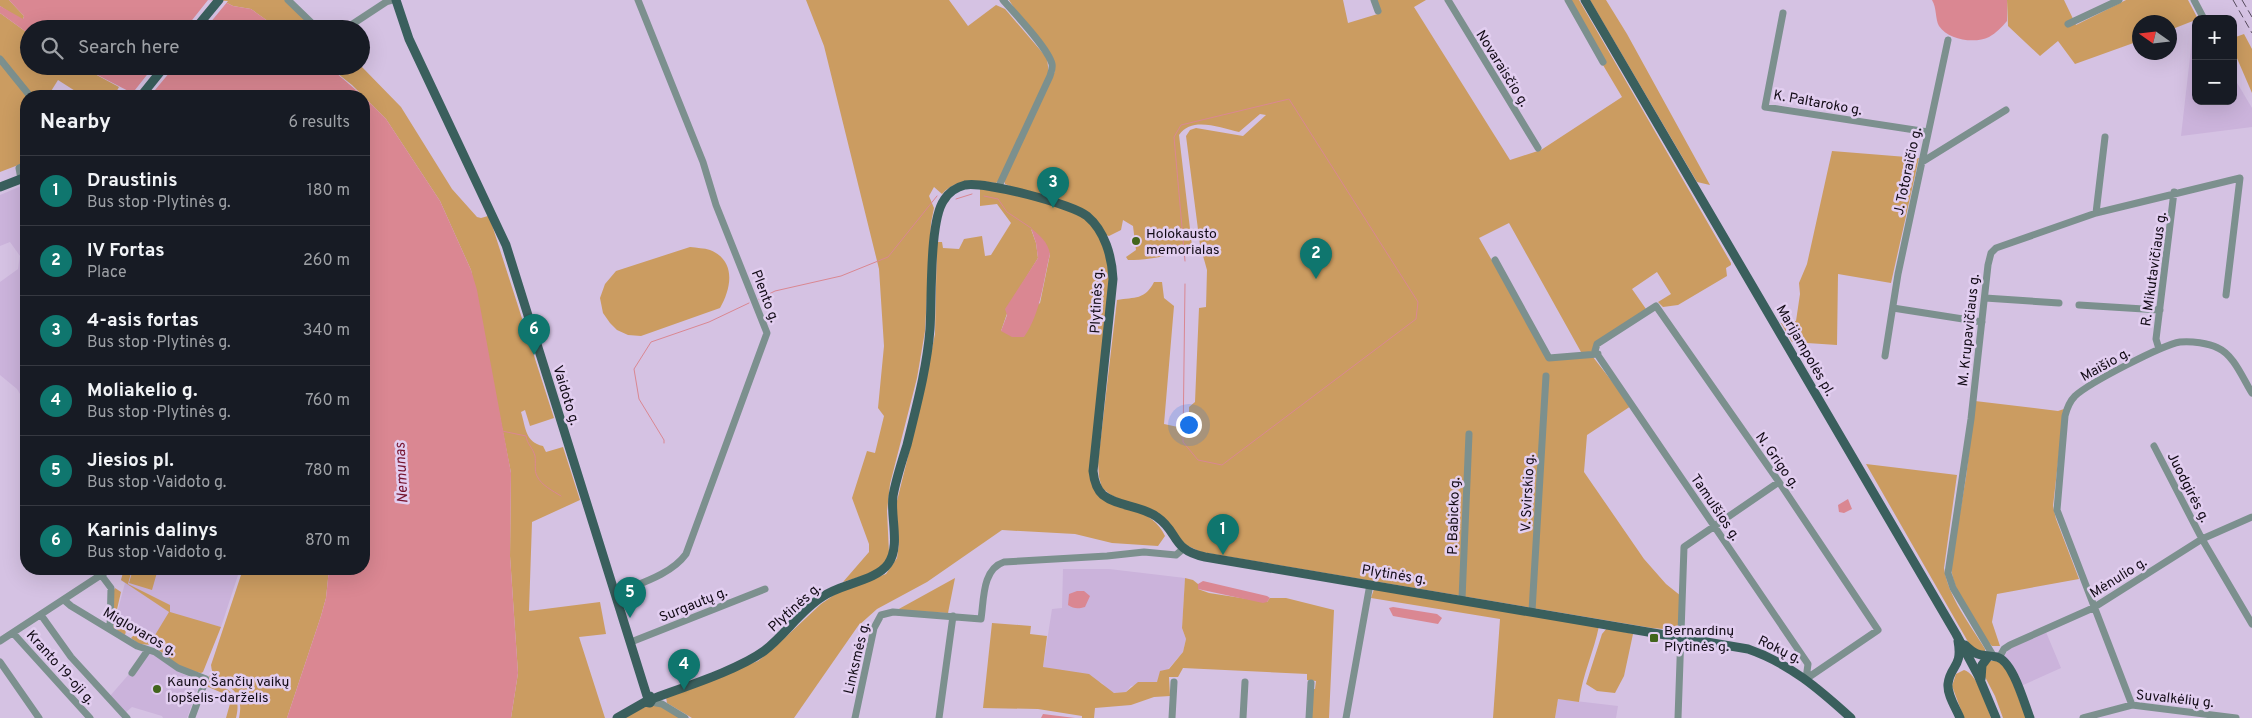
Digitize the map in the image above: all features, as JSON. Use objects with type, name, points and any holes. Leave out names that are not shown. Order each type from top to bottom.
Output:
[{"type":"main road","points":[[202,20],[219,0]]},
{"type":"main road","name":"Vaidoto g.","points":[[394,0],[409,39],[506,245],[649,700]]},
{"type":"main road","name":"Marijampolės pl.","points":[[1585,0],[1958,637],[1979,678],[1996,718]]},
{"type":"main road","points":[[146,90],[158,75]]},
{"type":"main road","points":[[0,187],[20,179]]},
{"type":"main road","name":"Plytinės g.","points":[[617,718],[649,700],[755,657],[771,646],[820,597],[845,585],[874,575],[889,563],[894,546],[894,494],[914,417],[930,331],[932,270],[937,216],[945,199],[958,188],[972,185],[998,188],[1075,209],[1094,224],[1104,240],[1110,254],[1113,279],[1093,471],[1095,483],[1104,496],[1159,518],[1183,549],[1205,557],[1681,637]]},
{"type":"main road","name":"Rokų g.","points":[[1681,637],[1748,649],[1774,659],[1806,679],[1851,718]]},
{"type":"main road","points":[[1958,637],[1975,654],[1994,657],[2008,665],[2030,718]]},
{"type":"main road","points":[[1958,637],[1960,656],[1949,679],[1948,690],[1960,718]]},
{"type":"main road","points":[[1953,672],[1966,668],[1979,678],[1982,665],[1994,657]]},
{"type":"street","points":[[288,0],[309,20]]},
{"type":"street","points":[[359,20],[386,2],[394,0]]},
{"type":"street","name":"Plento g.","points":[[615,594],[668,570],[680,562],[686,554],[767,333],[716,206],[703,162],[638,0]]},
{"type":"street","points":[[998,188],[1053,67],[1041,46],[1003,0]]},
{"type":"street","points":[[1374,0],[1378,11]]},
{"type":"street","name":"Novaraisčio g.","points":[[1448,0],[1538,148]]},
{"type":"street","points":[[1568,0],[1603,62]]},
{"type":"street","points":[[2068,24],[2119,0]]},
{"type":"street","points":[[2194,0],[2202,15]]},
{"type":"street","name":"K. Paltaroko g.","points":[[1783,14],[1765,108],[1928,132]]},
{"type":"street","name":"J. Totoraičio g.","points":[[1885,356],[1898,274],[1948,40]]},
{"type":"street","points":[[0,59],[25,90]]},
{"type":"street","points":[[1922,162],[2006,110]]},
{"type":"street","points":[[2096,213],[2105,137]]},
{"type":"street","name":"M. Krupavičiaus g.","points":[[1994,657],[1952,588],[1948,573],[1971,419],[1988,265],[1991,253],[1996,248],[2044,233],[2096,213],[2174,192],[2240,178],[2226,295]]},
{"type":"street","name":"R. Mikutavičiaus g.","points":[[2159,349],[2156,339],[2174,192]]},
{"type":"street","points":[[1495,260],[1550,358],[1597,353]]},
{"type":"street","points":[[1985,298],[2059,303]]},
{"type":"street","points":[[2079,305],[2160,310]]},
{"type":"street","name":"N. Grigo g.","points":[[1597,353],[1597,344],[1656,306],[1779,482],[1878,630],[1806,679]]},
{"type":"street","points":[[1893,308],[1982,322]]},
{"type":"street","name":"Maišio g.","points":[[2132,705],[2093,608],[2057,510],[2056,501],[2066,410],[2074,397],[2085,388],[2159,349],[2182,342],[2197,342],[2220,348],[2237,367],[2252,393]]},
{"type":"street","name":"Tamulšios g.","points":[[1597,353],[1808,664],[1806,679]]},
{"type":"street","name":"V. Svirskio g.","points":[[1532,611],[1546,376]]},
{"type":"street","name":"P. Babicko g.","points":[[1462,599],[1469,434]]},
{"type":"street","name":"Juodgirės g.","points":[[2154,446],[2202,540],[2252,624]]},
{"type":"street","points":[[1678,718],[1684,547],[1779,482]]},
{"type":"street","name":"Mėnulio g.","points":[[1994,657],[2010,645],[2093,608],[2202,540],[2252,517]]},
{"type":"street","name":"Linksmės g.","points":[[855,718],[878,618],[893,612],[981,620],[990,572],[997,564],[1004,562],[1144,552],[1176,555],[1183,549]]},
{"type":"street","points":[[0,641],[102,576],[110,588],[110,629]]},
{"type":"street","points":[[1346,718],[1370,584]]},
{"type":"street","name":"Surgautų g.","points":[[631,642],[765,589]]},
{"type":"street","name":"Miglovaros g.","points":[[64,600],[110,629],[155,652],[178,668],[206,679],[192,717]]},
{"type":"street","points":[[41,615],[71,657],[127,718]]},
{"type":"street","points":[[939,718],[953,616]]},
{"type":"street","name":"Kranto 19-oji g.","points":[[13,633],[90,718]]},
{"type":"street","points":[[132,673],[148,650]]},
{"type":"street","points":[[0,662],[39,718]]},
{"type":"street","points":[[1172,718],[1174,682]]},
{"type":"street","points":[[1243,718],[1245,682]]},
{"type":"street","points":[[1309,718],[1311,683]]},
{"type":"street","points":[[649,700],[662,704],[685,718]]},
{"type":"street","name":"Suvalkėlių g.","points":[[2083,718],[2132,705],[2236,718]]},
{"type":"shaded area","points":[[0,0],[9,0],[24,16],[23,19],[0,6]]},
{"type":"shaded area","points":[[221,0],[286,0],[307,20],[266,20],[251,9],[233,6]]},
{"type":"shaded area","points":[[806,0],[949,0],[968,26],[996,5],[1005,9],[1047,58],[1049,75],[999,180],[996,183],[967,181],[954,185],[942,194],[934,187],[929,196],[934,208],[931,223],[925,331],[917,378],[890,484],[887,511],[889,553],[885,563],[875,572],[843,582],[869,552],[869,544],[852,498],[867,451],[875,453],[884,416],[878,408],[884,346],[879,269],[824,46]]},
{"type":"shaded area","points":[[1009,0],[1343,0],[1348,23],[1381,13],[1376,0],[1426,0],[1414,7],[1510,160],[1541,150],[1622,97],[1572,13],[1572,0],[1579,0],[1731,263],[1726,268],[1727,276],[1678,305],[1663,307],[1658,302],[1671,294],[1657,272],[1632,289],[1646,309],[1592,352],[1581,352],[1509,223],[1479,238],[1548,358],[1593,357],[1631,406],[1587,435],[1584,472],[1644,559],[1666,584],[1681,596],[1679,627],[1675,630],[1652,628],[1201,552],[1186,545],[1173,530],[1102,488],[1098,462],[1117,300],[1139,297],[1151,288],[1154,282],[1162,282],[1164,298],[1174,306],[1164,424],[1178,427],[1189,435],[1189,407],[1195,402],[1199,308],[1206,307],[1207,270],[1200,245],[1186,136],[1190,130],[1196,128],[1243,136],[1266,115],[1260,114],[1239,132],[1215,126],[1199,125],[1185,129],[1179,135],[1192,246],[1161,257],[1128,260],[1126,257],[1136,250],[1133,226],[1123,220],[1121,230],[1109,236],[1106,235],[1098,222],[1005,184],[1004,180],[1055,71]]},
{"type":"shaded area","points":[[1590,0],[1606,0],[1627,34],[1710,185],[1697,182]]},
{"type":"shaded area","points":[[2007,0],[2064,0],[2076,25],[2126,0],[2188,0],[2196,15],[2192,15],[2192,21],[2177,27],[2177,15],[2132,15],[2132,44],[2075,64],[2058,41],[2040,56],[2008,26]]},
{"type":"shaded area","points":[[0,13],[20,27],[20,75],[97,75],[119,87],[117,90],[74,90],[58,80],[52,90],[20,90],[20,164],[0,172]]},
{"type":"shaded area","points":[[2244,34],[2252,49],[2252,93],[2237,58],[2237,37]]},
{"type":"shaded area","points":[[2192,40],[2192,105],[2237,105],[2237,83],[2252,108],[2252,127],[2181,136]]},
{"type":"shaded area","points":[[339,75],[370,75],[401,107],[452,189],[477,217],[488,216],[492,225],[554,418],[530,426],[525,410],[521,412],[525,429],[529,438],[543,446],[546,452],[563,447],[580,500],[532,522],[529,611],[600,602],[606,634],[579,637],[605,718],[511,718],[518,673],[510,556],[511,473],[471,270],[440,201],[386,119],[370,103],[370,90],[357,90]]},
{"type":"shaded area","points":[[1832,151],[1919,158],[1891,283],[1838,274],[1837,345],[1792,342],[1781,323],[1796,321],[1800,294],[1799,283],[1807,264]]},
{"type":"shaded area","points":[[20,187],[20,256],[10,242],[0,246],[0,195]]},
{"type":"shaded area","points":[[980,189],[1051,204],[1077,214],[1086,220],[1100,238],[1110,275],[1090,468],[1097,493],[1145,514],[1160,528],[1165,536],[1158,546],[1112,543],[1075,534],[1002,530],[927,582],[877,609],[858,626],[794,718],[692,718],[667,703],[666,697],[758,661],[821,604],[840,591],[886,574],[897,558],[899,544],[896,505],[918,416],[935,334],[937,242],[942,242],[943,248],[959,249],[964,239],[982,236],[985,256],[991,255],[1011,223],[997,204],[980,206]],"holes":[[[1031,229],[1050,254],[1040,303],[1001,331],[1011,302],[1038,258],[1036,243]]]},
{"type":"shaded area","points":[[690,247],[710,250],[719,255],[728,268],[729,284],[720,308],[641,336],[628,335],[617,330],[603,313],[600,298],[605,284],[616,271]]},
{"type":"shaded area","points":[[20,256],[20,394],[17,389],[0,375],[0,282],[18,269]]},
{"type":"shaded area","points":[[1975,401],[2058,411],[2064,409],[2053,506],[2056,519],[2079,579],[1997,594],[1992,622],[2000,646],[1992,646],[1989,643],[1960,597],[1951,566],[1966,477]]},
{"type":"shaded area","points":[[1866,464],[1957,475],[1944,568],[1946,579],[1955,600],[1985,649],[1985,653],[1971,647]]},
{"type":"shaded area","points":[[1063,569],[1109,569],[1185,578],[1182,628],[1186,639],[1183,652],[1157,682],[1131,686],[1126,692],[1114,693],[1108,690],[1102,683],[1043,667],[1052,609],[1062,608]]},
{"type":"shaded area","points":[[122,575],[238,575],[221,627],[205,623],[152,641],[116,617],[125,583],[121,580]]},
{"type":"shaded area","points":[[122,575],[130,575],[128,584],[170,605],[170,612],[221,627],[203,672],[183,669],[152,645],[139,644],[131,638],[135,634],[135,630],[152,640],[169,612],[121,580]]},
{"type":"shaded area","points":[[131,575],[156,575],[152,590],[129,583]]},
{"type":"shaded area","points":[[241,575],[328,575],[326,598],[321,616],[287,718],[239,718],[240,706],[238,697],[234,691],[217,679],[211,665]]},
{"type":"shaded area","points":[[955,578],[948,613],[897,610]]},
{"type":"shaded area","points":[[1185,578],[1193,580],[1198,584],[1198,589],[1209,593],[1267,602],[1270,598],[1286,598],[1334,610],[1329,718],[1311,718],[1313,689],[1315,689],[1316,681],[1307,680],[1307,674],[1183,668],[1178,677],[1169,677],[1170,696],[1154,697],[1131,705],[1095,708],[1094,718],[1082,718],[1082,716],[1038,709],[983,708],[992,623],[1031,626],[1030,634],[1047,636],[1043,667],[1089,674],[1114,693],[1126,692],[1138,682],[1157,682],[1160,671],[1169,669],[1183,652],[1186,639],[1182,628]]},
{"type":"shaded area","points":[[115,588],[121,592],[115,618],[116,625],[126,631],[125,635],[113,628]]},
{"type":"shaded area","points":[[1374,589],[1599,626],[1579,702],[1558,699],[1555,718],[1493,718],[1500,619],[1371,598]]},
{"type":"shaded area","points":[[1607,628],[1633,634],[1624,676],[1615,693],[1597,691],[1586,684],[1602,634]]},
{"type":"shaded area","points":[[2046,632],[2061,668],[2021,686],[2014,667],[2005,659],[2005,655],[2009,649]]},
{"type":"shaded area","name":"Kauno Šančių vaikų lopšelis-darželis","points":[[149,651],[177,671],[200,682],[187,718],[163,718],[162,716],[132,707],[125,713],[110,696]]},
{"type":"shaded area","points":[[1990,661],[1998,661],[2008,670],[2026,718],[2003,718],[1995,696],[1984,675],[1984,667]]},
{"type":"shaded area","points":[[1964,670],[1969,672],[1977,683],[1991,718],[1964,718],[1952,686],[1956,674]]},
{"type":"shaded area","points":[[210,675],[235,696],[238,709],[236,718],[226,718],[231,700],[227,695],[206,686]]},
{"type":"shaded area","points":[[1558,699],[1618,706],[1616,718],[1555,718]]},
{"type":"shaded area","points":[[662,704],[685,718],[623,718],[645,707]]},
{"type":"water","points":[[9,0],[221,0],[233,6],[251,9],[266,20],[20,20],[20,27],[0,13],[0,6],[23,19],[24,16]]},
{"type":"water","points":[[1932,0],[2007,0],[2007,21],[1989,37],[1977,40],[1962,39],[1949,35],[1939,26]]},
{"type":"water","points":[[97,75],[338,75],[356,90],[126,90]]},
{"type":"water","name":"Nemunas","points":[[370,103],[386,119],[440,201],[471,270],[477,290],[511,473],[510,556],[518,673],[511,718],[287,718],[326,598],[328,575],[370,575]]},
{"type":"water","points":[[1031,228],[1045,243],[1050,254],[1041,297],[1030,328],[1024,337],[1012,337],[1001,331],[1007,315],[1005,309],[1038,258]]},
{"type":"water","points":[[1848,499],[1852,509],[1844,513],[1839,512],[1838,505]]},
{"type":"water","points":[[1203,581],[1270,598],[1267,602],[1263,603],[1198,589],[1198,584]]},
{"type":"water","points":[[1084,591],[1090,596],[1085,607],[1076,608],[1068,605],[1069,594]]},
{"type":"water","points":[[1389,608],[1437,614],[1442,618],[1438,624],[1393,616]]},
{"type":"water","points":[[1043,714],[1075,718],[1041,718]]},
{"type":"pier","points":[[208,0],[228,1],[212,20],[192,20]]},
{"type":"pier","points":[[147,75],[168,75],[155,90],[135,90]]},
{"type":"waterway","points":[[1185,261],[1174,137],[1181,125],[1289,99],[1418,302],[1416,319],[1222,465],[1198,460],[1183,442],[1185,284]]},
{"type":"waterway","points":[[956,199],[972,194]]},
{"type":"waterway","points":[[759,299],[775,291],[841,276],[888,257],[937,196]]},
{"type":"waterway","points":[[984,196],[998,199],[1007,212],[1031,228]]},
{"type":"waterway","points":[[664,443],[639,399],[634,369],[651,342],[709,322],[749,303]]},
{"type":"waterway","points":[[502,431],[526,436],[535,456],[536,474],[541,482],[561,496]]},
{"type":"railway","points":[[2233,0],[2252,33]]},
{"type":"railway","points":[[2242,0],[2252,17]]},
{"type":"place","name":"4-asis fortas","points":[[1053,208]]},
{"type":"place","name":"Holokausto memorialas","points":[[1136,241]]},
{"type":"place","name":"IV Fortas","points":[[1316,279]]},
{"type":"place","name":"Karinis dalinys","points":[[534,355]]},
{"type":"place","name":"Draustinis","points":[[1223,555]]},
{"type":"place","name":"Jiesios pl.","points":[[630,618]]},
{"type":"place","name":"Bernardinų Plytinės g.","points":[[1654,638]]},
{"type":"place","name":"Kauno Šančių vaikų lopšelis-darželis","points":[[157,689]]},
{"type":"place","name":"Moliakelio g.","points":[[684,690]]}]
